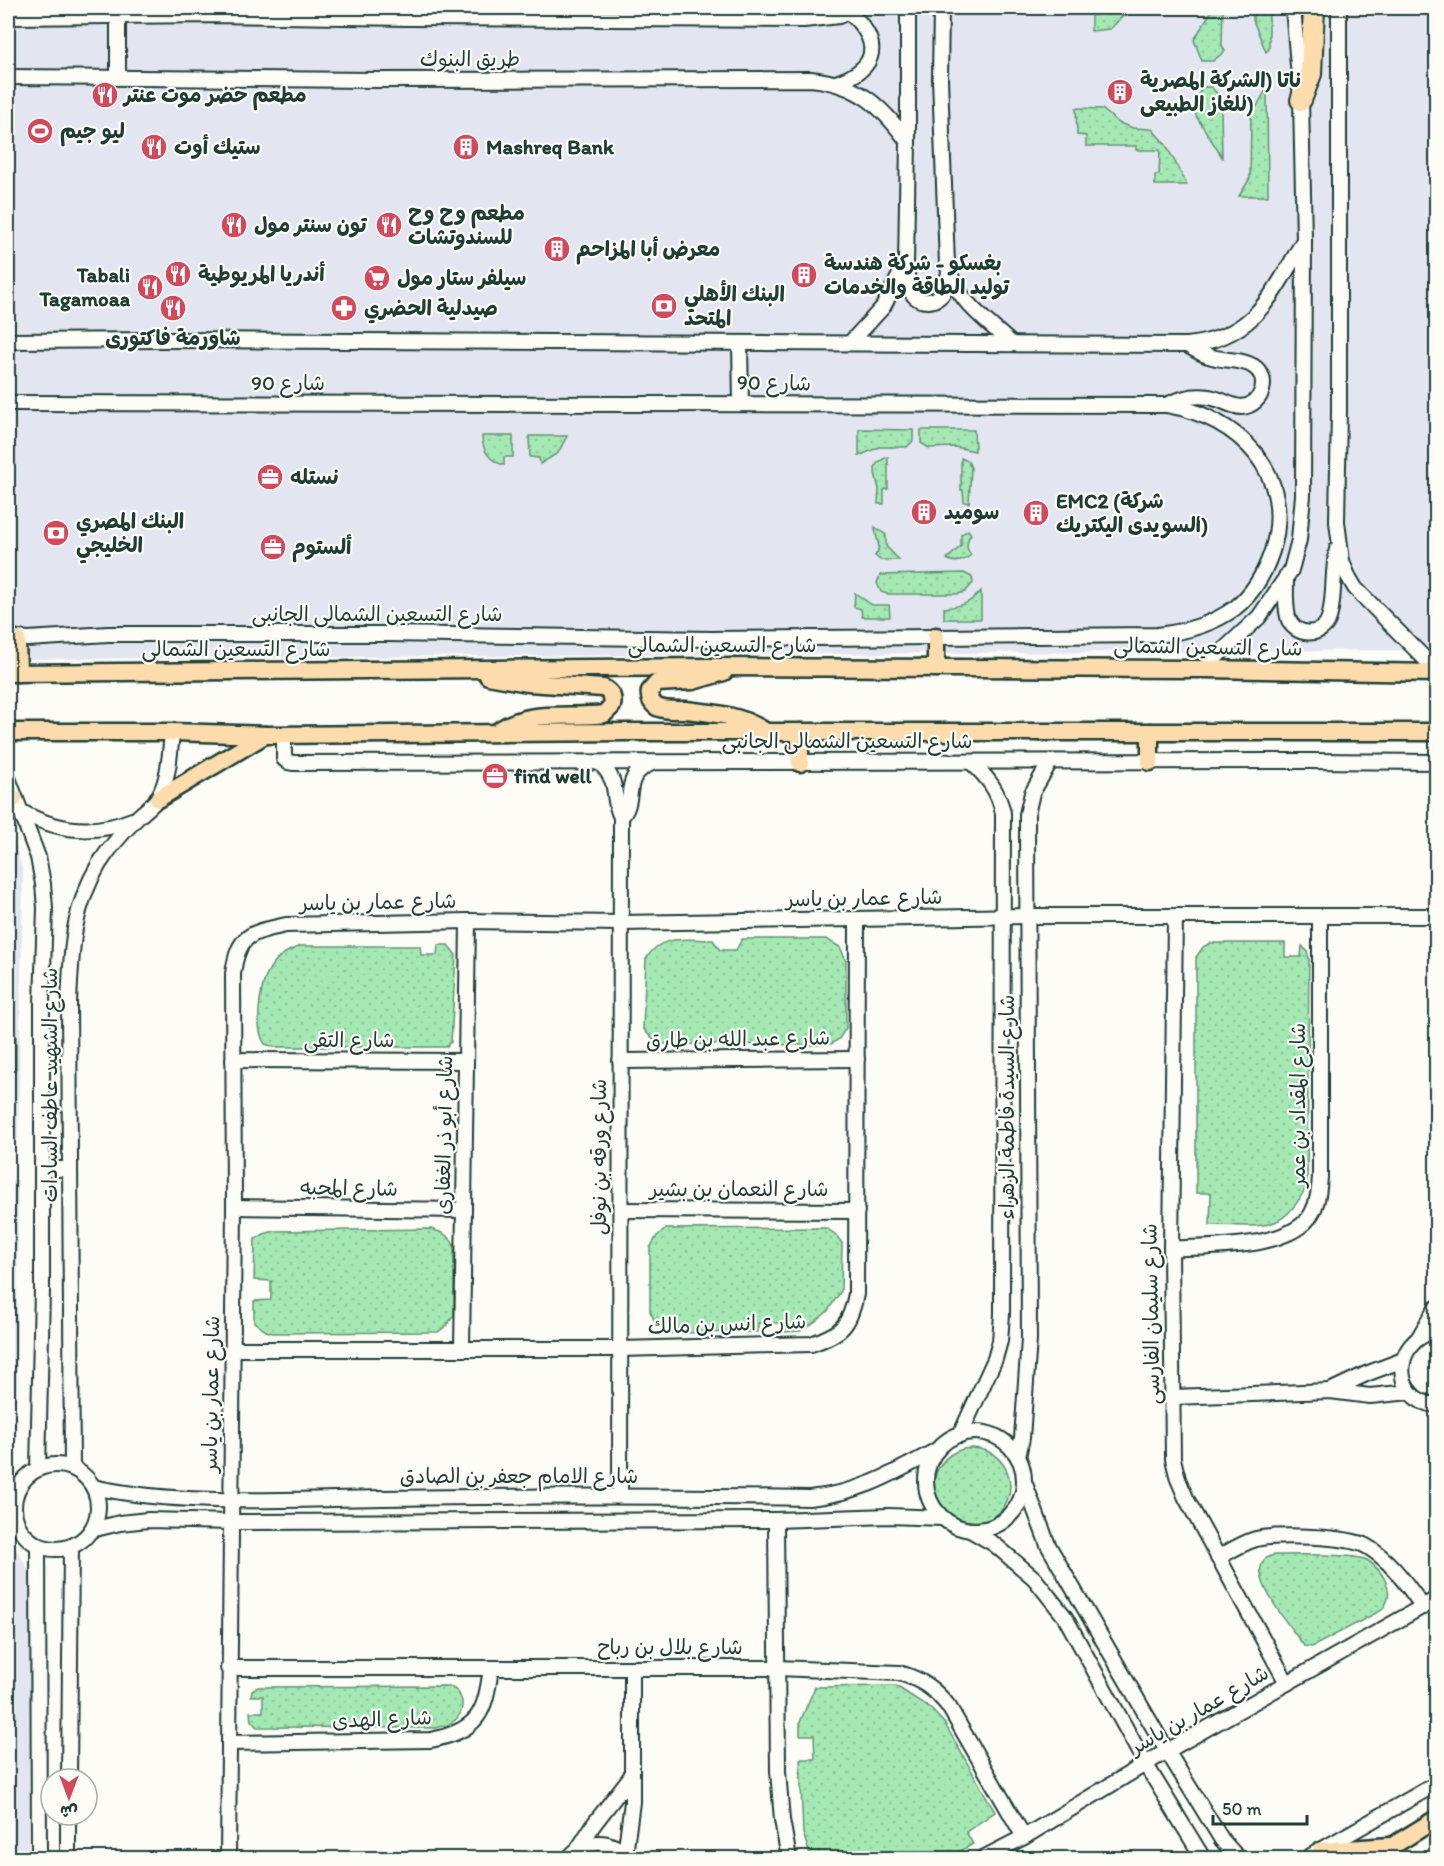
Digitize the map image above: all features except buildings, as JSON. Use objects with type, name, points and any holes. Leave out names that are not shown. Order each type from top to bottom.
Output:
[{"type":"highway","points":[[1301,100],[1311,74],[1314,8]]},
{"type":"main road","points":[[936,636],[936,668]]},
{"type":"main road","points":[[11,642],[12,673]]},
{"type":"main road","name":"شارع التسعين الشمالى","points":[[12,673],[733,667],[1437,671]]},
{"type":"main road","points":[[733,667],[704,679],[657,683],[650,691],[651,701],[665,709],[735,717],[765,732]]},
{"type":"main road","points":[[466,669],[509,681],[603,688],[613,697],[612,706],[604,714],[528,717],[511,723],[496,733]]},
{"type":"main road","points":[[8,732],[172,732],[267,735],[1437,732]]},
{"type":"main road","points":[[800,732],[800,763]]},
{"type":"main road","points":[[1150,732],[1150,762]]},
{"type":"main road","points":[[158,799],[267,735]]},
{"type":"main road","points":[[1373,1858],[1437,1819]]},
{"type":"main road","points":[[1314,1855],[1394,1846]]},
{"type":"street","points":[[908,8],[906,263],[911,291],[923,301],[938,298],[944,293],[949,272]]},
{"type":"street","points":[[941,8],[941,103],[946,255],[949,272],[963,299],[1012,344]]},
{"type":"street","points":[[1203,669],[1259,617],[1286,580],[1299,540],[1304,495],[1304,240],[1301,100],[1293,8]]},
{"type":"street","points":[[1339,8],[1338,542],[1342,561],[1355,588],[1437,671]]},
{"type":"street","points":[[836,83],[858,72],[866,64],[871,53],[866,28],[852,10]]},
{"type":"street","name":"طريق البنوك","points":[[8,17],[213,15],[804,20],[826,19],[852,10]]},
{"type":"street","points":[[118,17],[118,77]]},
{"type":"street","name":"طريق البنوك","points":[[8,77],[379,80],[786,78],[836,83],[855,91],[880,108],[908,142]]},
{"type":"street","name":"شارع 90","points":[[8,342],[178,340],[1186,345],[1221,338],[1251,320],[1270,298],[1304,240]]},
{"type":"street","points":[[849,343],[883,307],[906,263]]},
{"type":"street","points":[[740,343],[741,403]]},
{"type":"street","points":[[1167,405],[1184,398],[1202,396],[1244,407],[1255,402],[1262,392],[1261,374],[1252,365],[1213,357],[1186,345]]},
{"type":"street","name":"شارع 90","points":[[8,403],[1167,405],[1201,413],[1218,421],[1251,447],[1271,484],[1275,498],[1277,527],[1267,566],[1254,588],[1236,607],[1199,627],[1172,633],[1143,635]]},
{"type":"street","points":[[1286,580],[1288,618],[1294,627],[1303,632],[1313,633],[1322,628],[1329,620],[1331,610],[1338,542]]},
{"type":"street","name":"شارع التسعين الشمالى الجانبى","points":[[11,642],[131,634],[387,634],[711,639],[1143,635]]},
{"type":"street","points":[[158,799],[169,761],[172,732]]},
{"type":"street","name":"شارع التسعين الشمالى الجانبى","points":[[284,734],[284,759],[288,762],[1437,762]]},
{"type":"street","name":"شارع السيدة فاطمة الزهراء","points":[[960,1435],[995,1359],[1000,1341],[1002,1314],[1001,806],[995,787],[971,762]]},
{"type":"street","name":"شارع السيدة فاطمة الزهراء","points":[[1018,1457],[1022,1438],[1029,1339],[1028,804],[1037,782],[1050,762]]},
{"type":"street","name":"شارع ورقه بن نوفل","points":[[600,763],[613,780],[621,818],[620,1496]]},
{"type":"street","name":"شارع ورقه بن نوفل","points":[[621,818],[628,806],[633,778],[642,768],[652,763]]},
{"type":"street","name":"شارع الشهيد عاطف السادات","points":[[8,778],[14,801],[38,857],[44,900],[38,1469]]},
{"type":"street","name":"شارع الشهيد عاطف السادات","points":[[72,1468],[69,1002],[72,944],[76,917],[82,898],[106,853],[138,817],[158,799]]},
{"type":"street","points":[[14,801],[38,821],[78,830],[99,830],[138,817]]},
{"type":"street","name":"شارع عمار بن ياسر","points":[[228,1858],[234,1208],[233,974],[236,953],[246,938],[261,930],[286,925],[468,921],[621,923],[1001,916],[1437,916]]},
{"type":"street","name":"شارع سليمان الفارسى","points":[[1175,916],[1171,1249],[1173,1459],[1178,1479],[1218,1558],[1287,1683]]},
{"type":"street","name":"شارع المقداد بن عمر","points":[[1171,1249],[1268,1241],[1286,1235],[1303,1224],[1311,1215],[1318,1198],[1320,1177],[1320,916]]},
{"type":"street","name":"شارع انس بن مالك","points":[[232,1349],[620,1349],[811,1344],[831,1337],[844,1328],[853,1311],[856,1294],[857,919]]},
{"type":"street","name":"شارع أبو ذر الغفارى","points":[[462,1349],[468,921]]},
{"type":"street","name":"شارع عبد الله بن طارق","points":[[620,1061],[857,1059]]},
{"type":"street","name":"شارع التقى","points":[[233,1060],[466,1061]]},
{"type":"street","points":[[42,1169],[70,1169]]},
{"type":"street","name":"شارع المحبه","points":[[234,1208],[464,1210]]},
{"type":"street","name":"شارع النعمان بن بشير","points":[[621,1210],[857,1211]]},
{"type":"street","points":[[1437,1308],[1419,1337],[1406,1351],[1402,1371],[1404,1383],[1410,1392],[1419,1400],[1437,1405]]},
{"type":"street","points":[[1419,1337],[1437,1331]]},
{"type":"street","points":[[1330,1391],[1403,1360]]},
{"type":"street","points":[[1173,1397],[1330,1391],[1370,1396],[1410,1392]]},
{"type":"street","points":[[1025,1484],[1019,1503],[1008,1519],[983,1530],[970,1530],[955,1526],[942,1518],[932,1506],[927,1492],[926,1478],[929,1463],[937,1450],[945,1442],[971,1432],[993,1436],[1003,1441],[1018,1457],[1025,1484],[1048,1545],[1167,1751],[1222,1840],[1238,1858]]},
{"type":"street","name":"شارع الامام جعفر بن الصادق","points":[[93,1487],[147,1496],[231,1499],[620,1496],[809,1498],[853,1491],[881,1480],[937,1450]]},
{"type":"street","points":[[55,1465],[72,1468],[84,1476],[93,1487],[98,1509],[96,1520],[82,1540],[71,1546],[60,1549],[38,1545],[21,1531],[16,1521],[15,1496],[28,1475],[38,1469],[55,1465]]},
{"type":"street","points":[[91,1530],[120,1522],[148,1520],[231,1522],[776,1520],[890,1516],[942,1518]]},
{"type":"street","points":[[776,1520],[780,1801],[789,1858]]},
{"type":"street","points":[[970,1530],[994,1544],[1034,1578],[1065,1617],[1146,1765],[1203,1858]]},
{"type":"street","points":[[1218,1558],[1244,1543],[1265,1537],[1342,1539],[1355,1542],[1367,1546],[1390,1564],[1423,1607]]},
{"type":"street","points":[[38,1545],[39,1858]]},
{"type":"street","points":[[69,1767],[71,1546]]},
{"type":"street","name":"شارع عمار بن ياسر","points":[[983,1858],[1024,1837],[1167,1751],[1437,1599]]},
{"type":"street","name":"شارع بلال بن رباح","points":[[228,1668],[777,1668],[899,1673],[928,1684],[949,1707],[1024,1837]]},
{"type":"street","name":"شارع الهدى","points":[[229,1743],[431,1740],[453,1735],[472,1723],[481,1711],[487,1695],[492,1668]]},
{"type":"street","points":[[626,1857],[632,1775],[632,1668]]},
{"type":"street","points":[[573,1854],[632,1775]]},
{"type":"street","points":[[1314,1855],[1437,1784]]},
{"type":"street","points":[[68,1858],[69,1827]]},
{"type":"street","points":[[573,1854],[585,1845],[603,1843],[611,1845],[626,1857]]},
{"type":"shaded area","points":[[8,8],[1436,8],[1436,650],[8,659]]},
{"type":"shaded area","points":[[8,829],[16,846],[23,874],[18,1140],[8,1140]]},
{"type":"shaded area","points":[[8,1180],[18,1180],[17,1396],[12,1411],[17,1419],[16,1455],[8,1471]]},
{"type":"shaded area","points":[[8,1545],[17,1550],[31,1574],[29,1858],[8,1858]]},
{"type":"green space","points":[[1091,8],[1153,8],[1149,13],[1139,11],[1122,17],[1110,29],[1091,31]]},
{"type":"green space","points":[[1213,8],[1223,8],[1222,45],[1225,51],[1213,61],[1202,61],[1194,40]]},
{"type":"green space","points":[[1253,8],[1269,8],[1269,49],[1266,52],[1253,20]]},
{"type":"green space","points":[[1202,87],[1211,87],[1223,100],[1221,107],[1222,157],[1196,116],[1194,105]]},
{"type":"green space","points":[[1267,88],[1268,196],[1239,196],[1250,178],[1251,117]]},
{"type":"green space","points":[[1076,108],[1102,109],[1119,123],[1133,128],[1152,129],[1166,145],[1187,185],[1155,185],[1155,175],[1159,175],[1160,150],[1136,150],[1136,146],[1086,146],[1086,136],[1077,135]]},
{"type":"green space","points":[[859,429],[913,430],[913,441],[907,447],[879,447],[859,456]]},
{"type":"green space","points":[[921,430],[974,430],[975,451],[955,447],[929,448],[921,443]]},
{"type":"green space","points":[[482,436],[513,436],[513,457],[504,457],[504,465],[495,461],[485,451]]},
{"type":"green space","points":[[529,436],[567,436],[558,453],[540,464],[539,458],[530,457]]},
{"type":"green space","points":[[888,457],[888,489],[884,490],[884,504],[878,504],[879,489],[875,470],[878,463]]},
{"type":"green space","points":[[961,458],[968,461],[971,468],[969,503],[964,502],[963,490],[961,490]]},
{"type":"green space","points":[[875,527],[886,535],[886,546],[899,560],[880,560],[875,556],[879,545]]},
{"type":"green space","points":[[968,530],[971,534],[967,547],[971,555],[959,561],[947,559],[961,546],[961,535]]},
{"type":"green space","points":[[964,573],[972,577],[973,583],[965,592],[958,594],[887,594],[881,592],[877,583],[880,575]]},
{"type":"green space","points":[[981,591],[981,619],[944,619],[944,608],[965,604]]},
{"type":"green space","points":[[855,593],[872,605],[889,605],[890,617],[862,617],[861,609],[854,607]]},
{"type":"green space","points":[[684,939],[713,940],[720,950],[736,950],[742,939],[826,939],[840,947],[846,960],[846,1028],[839,1039],[831,1044],[818,1045],[664,1044],[650,1036],[643,1028],[646,959],[652,951],[667,942]]},
{"type":"green space","points":[[1210,943],[1285,943],[1285,957],[1301,957],[1302,946],[1307,951],[1309,959],[1307,1185],[1289,1213],[1268,1224],[1210,1225],[1211,1193],[1196,1193],[1196,957],[1203,947]]},
{"type":"green space","points":[[438,945],[448,945],[456,955],[451,1042],[446,1047],[275,1047],[265,1044],[259,1027],[262,992],[268,971],[285,953],[300,946],[420,946],[421,955],[437,955]]},
{"type":"green space","points":[[8,1035],[16,1036],[16,1069],[8,1069]]},
{"type":"green space","points":[[826,1228],[842,1243],[841,1291],[827,1312],[800,1331],[783,1332],[782,1323],[758,1323],[758,1332],[669,1333],[656,1324],[650,1311],[650,1248],[657,1236],[666,1229]]},
{"type":"green space","points":[[431,1229],[448,1236],[454,1245],[454,1315],[438,1332],[273,1333],[254,1322],[254,1301],[271,1300],[271,1281],[254,1280],[255,1239],[264,1234],[274,1231]]},
{"type":"green space","points":[[972,1448],[986,1451],[999,1459],[1007,1472],[1010,1486],[1007,1500],[999,1513],[986,1521],[972,1524],[958,1521],[945,1513],[937,1500],[934,1486],[937,1472],[945,1459],[958,1451]]},
{"type":"green space","points":[[1274,1555],[1336,1555],[1367,1560],[1384,1577],[1389,1592],[1386,1603],[1382,1610],[1312,1647],[1304,1646],[1279,1612],[1263,1583],[1261,1570],[1264,1561]]},
{"type":"green space","points":[[447,1686],[460,1695],[461,1711],[452,1722],[435,1728],[257,1727],[251,1721],[250,1712],[263,1712],[263,1696],[251,1696],[252,1690],[258,1687]]},
{"type":"green space","points":[[896,1686],[930,1708],[945,1724],[995,1812],[966,1832],[973,1844],[948,1858],[811,1858],[803,1833],[800,1759],[815,1759],[814,1735],[800,1735],[800,1722],[815,1687]]},
{"type":"place","name":"ناتا (الشركة المصرية للغاز الطبيعى)","points":[[1120,92]]},
{"type":"place","name":"مطعم حضر موت عنتر","points":[[105,95]]},
{"type":"place","name":"ليو جيم","points":[[40,131]]},
{"type":"place","name":"ستيك أوت","points":[[154,147]]},
{"type":"place","name":"Mashreq Bank","points":[[466,147]]},
{"type":"place","name":"تون سنتر مول","points":[[234,225]]},
{"type":"place","name":"مطعم وح وح للسندوتشات","points":[[389,225]]},
{"type":"place","name":"معرض أبا المزاحم","points":[[557,249]]},
{"type":"place","name":"أندريا المريوطية","points":[[178,274]]},
{"type":"place","name":"بغسكو - شركة هندسة توليد الطاقة والخدمات","points":[[804,275]]},
{"type":"place","name":"سيلفر ستار مول","points":[[377,278]]},
{"type":"place","name":"Tabali Tagamoaa","points":[[150,287]]},
{"type":"place","name":"البنك الأهلي المتحد","points":[[664,306]]},
{"type":"place","name":"شاورمة فاكتورى","points":[[173,308]]},
{"type":"place","name":"صيدلية الحضري","points":[[344,308]]},
{"type":"place","name":"نستله","points":[[270,477]]},
{"type":"place","name":"سوميد","points":[[924,512]]},
{"type":"place","name":"EMC2 (شركة السويدى اليكتريك)","points":[[1036,513]]},
{"type":"place","name":"البنك المصري الخليجي","points":[[56,533]]},
{"type":"place","name":"ألستوم","points":[[273,547]]},
{"type":"place","name":"find well","points":[[495,776]]}]
